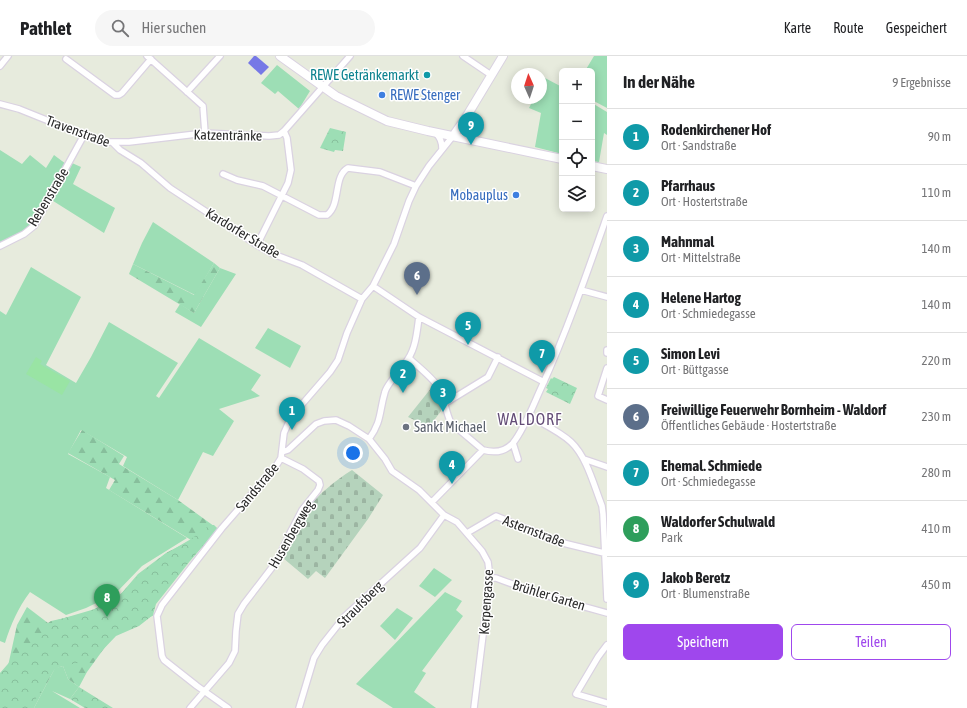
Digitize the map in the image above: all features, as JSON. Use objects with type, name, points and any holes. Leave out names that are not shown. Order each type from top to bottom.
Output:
[{"type":"main road","points":[[280,56],[323,87],[347,102],[387,121],[559,158]]},
{"type":"main road","points":[[453,136],[503,56]]},
{"type":"main road","points":[[465,119],[465,127],[468,134],[475,140]]},
{"type":"main road","points":[[595,167],[607,169]]},
{"type":"street","points":[[0,66],[8,56]]},
{"type":"street","points":[[187,92],[220,56]]},
{"type":"street","points":[[257,245],[288,183],[291,170],[287,138],[284,131],[350,56]]},
{"type":"street","points":[[463,56],[491,75]]},
{"type":"street","points":[[66,59],[117,96],[122,93],[149,58],[203,106],[205,133]]},
{"type":"street","name":"Travenstraße","points":[[0,104],[19,109],[101,142],[113,143],[120,150],[141,163],[168,186]]},
{"type":"street","name":"Katzentränke","points":[[113,143],[205,133],[269,136],[279,135],[284,131]]},
{"type":"street","points":[[434,132],[440,138],[442,149]]},
{"type":"street","name":"Rebenstraße","points":[[0,246],[24,234],[34,226],[84,135]]},
{"type":"street","name":"Sandstraße","points":[[228,708],[164,660],[157,616],[162,605],[222,528],[276,466],[281,455],[284,433],[291,417],[330,372],[338,360],[347,333],[362,299],[373,286],[394,244],[409,200],[416,186],[453,136]]},
{"type":"street","points":[[223,174],[237,180],[263,186],[319,215],[327,215],[332,209],[343,172],[348,168],[380,172],[416,186]]},
{"type":"street","name":"Kardorfer Straße","points":[[168,186],[272,254],[302,265],[362,299]]},
{"type":"street","points":[[410,358],[440,390],[448,418],[451,423],[483,450],[491,452],[503,450],[513,443],[529,416],[563,338],[607,216]]},
{"type":"street","points":[[373,286],[419,317],[544,382]]},
{"type":"street","points":[[581,290],[607,297]]},
{"type":"street","points":[[281,455],[316,424],[324,421],[336,420],[350,426],[370,439],[376,430],[380,419],[385,391],[410,358],[415,341],[419,317]]},
{"type":"street","points":[[444,404],[488,377],[498,357]]},
{"type":"street","points":[[607,368],[598,396],[607,400]]},
{"type":"street","points":[[529,416],[571,442],[580,451],[584,459],[602,506],[607,598]]},
{"type":"street","name":"Kerpengasse","points":[[370,439],[392,471],[419,490],[444,515],[457,522],[482,551],[488,562],[490,578],[474,708]]},
{"type":"street","points":[[513,443],[518,459]]},
{"type":"street","points":[[432,502],[483,450]]},
{"type":"street","name":"Husenbergweg","points":[[190,708],[229,663],[236,651],[238,614],[277,561],[302,510],[318,490],[320,485],[319,481],[281,455]]},
{"type":"street","points":[[584,459],[607,468]]},
{"type":"street","name":"Straufsberg","points":[[299,708],[314,658],[322,645],[345,616],[420,548],[444,515]]},
{"type":"street","name":"Asternstraße","points":[[467,533],[496,516],[559,542],[604,553]]},
{"type":"street","name":"Brühler Garten","points":[[490,578],[496,578],[533,592],[607,613]]},
{"type":"street","points":[[607,645],[576,694],[607,703]]},
{"type":"green space","points":[[594,56],[607,56],[607,108],[595,102],[595,68],[587,68]]},
{"type":"green space","points":[[277,65],[310,91],[299,109],[278,91],[275,94],[261,83]]},
{"type":"green space","points":[[547,79],[559,85],[559,153],[535,147],[541,113],[529,108],[531,104],[547,104]]},
{"type":"green space","points":[[595,105],[607,112],[607,135],[604,133],[599,162],[595,161]]},
{"type":"green space","points":[[330,128],[346,132],[343,151],[335,150],[334,152],[320,148]]},
{"type":"green space","points":[[0,150],[22,164],[30,155],[46,168],[54,155],[66,164],[72,163],[81,167],[73,184],[115,208],[104,233],[50,199],[32,225],[24,232],[0,243]]},
{"type":"green space","points":[[153,222],[214,263],[195,295],[133,264]]},
{"type":"green space","points":[[214,263],[220,268],[194,313],[129,274],[133,264],[194,295]]},
{"type":"green space","points":[[31,267],[81,297],[46,365],[76,383],[109,322],[178,363],[156,396],[159,398],[199,338],[261,375],[251,390],[260,396],[219,409],[234,421],[213,456],[203,452],[178,500],[123,466],[127,457],[81,430],[68,454],[110,477],[106,488],[187,538],[142,566],[115,594],[86,608],[66,615],[30,592],[15,616],[5,643],[0,641],[0,311],[6,315]]},
{"type":"green space","points":[[220,268],[236,274],[201,327],[175,312],[180,304],[194,313]]},
{"type":"green space","points":[[268,328],[301,346],[290,368],[255,348]]},
{"type":"green space","points":[[36,357],[42,361],[40,364],[70,381],[62,395],[26,374]]},
{"type":"green space","points":[[554,377],[577,388],[570,404],[546,392],[548,389],[546,388],[551,378],[552,379]]},
{"type":"green space","points":[[432,387],[439,395],[441,411],[429,427],[408,417]]},
{"type":"green space","points":[[82,430],[124,456],[119,464],[178,500],[218,529],[203,546],[198,546],[141,587],[154,615],[113,636],[87,672],[79,687],[68,679],[63,666],[55,668],[34,708],[0,708],[0,679],[8,666],[17,625],[27,607],[48,623],[87,613],[120,595],[138,574],[166,553],[191,540],[109,490],[115,480],[68,453]]},
{"type":"green space","points":[[352,470],[383,495],[368,519],[325,578],[316,571],[308,579],[283,558],[291,535],[297,522],[310,505],[334,482]]},
{"type":"green space","points":[[210,525],[214,525],[218,529],[156,604],[153,615],[139,626],[116,636],[96,657],[78,663],[61,666],[54,670],[30,708],[0,708],[0,673],[14,657],[54,621],[95,609],[110,602],[164,555],[191,539]]},
{"type":"green space","points":[[434,568],[452,580],[435,597],[419,586]]},
{"type":"green space","points":[[445,592],[462,601],[456,610],[463,616],[422,671],[426,673],[414,692],[436,708],[393,708],[356,684]]},
{"type":"green space","points":[[397,608],[413,618],[395,640],[380,626]]},
{"type":"green space","points":[[63,666],[68,679],[79,687],[70,699],[52,691],[80,708],[34,708],[55,668]]},
{"type":"green space","points":[[79,687],[113,708],[85,708],[70,699]]},
{"type":"shaded area","points":[[254,56],[269,67],[261,75],[248,63]]},
{"type":"place","name":"REWE Getränkemarkt","points":[[427,75]]},
{"type":"place","name":"REWE Stenger","points":[[382,95]]},
{"type":"place","name":"Jakob Beretz","points":[[471,145]]},
{"type":"place","name":"Mobauplus","points":[[516,195]]},
{"type":"place","name":"Freiwillige Feuerwehr Bornheim - Waldorf","points":[[417,295]]},
{"type":"place","name":"Simon Levi","points":[[468,345]]},
{"type":"place","name":"Ehemal. Schmiede","points":[[542,373]]},
{"type":"place","name":"Pfarrhaus","points":[[403,393]]},
{"type":"place","name":"Mahnmal","points":[[443,412]]},
{"type":"place","name":"Sankt Michael","points":[[406,427]]},
{"type":"place","name":"Rodenkirchener Hof","points":[[292,430]]},
{"type":"place","name":"Helene Hartog","points":[[452,484]]},
{"type":"place","name":"Waldorfer Schulwald","points":[[107,617]]},
{"type":"district","name":"WALDORF","points":[[530,419]]}]
